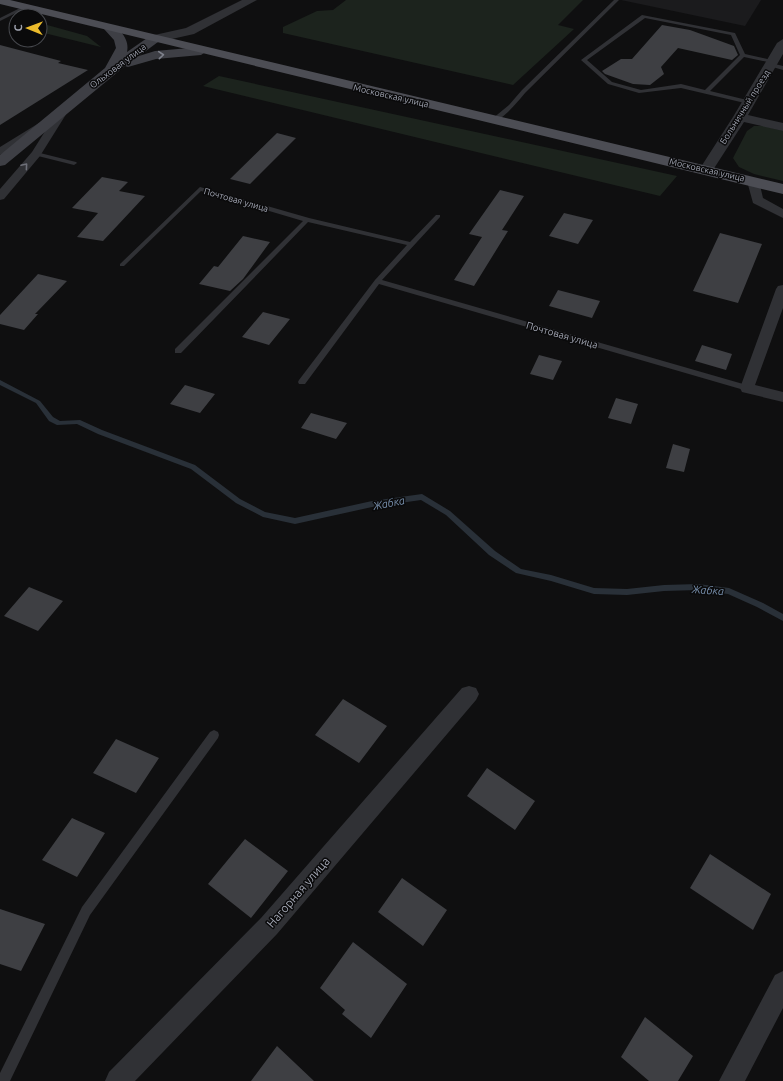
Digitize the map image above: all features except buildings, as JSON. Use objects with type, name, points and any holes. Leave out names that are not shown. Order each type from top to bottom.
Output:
[{"type":"main road","name":"Московская улица","points":[[0,1],[201,51],[783,189]]},
{"type":"main road","points":[[110,28],[120,37],[122,46],[120,55],[110,70]]},
{"type":"main road","name":"Ольховая улица","points":[[0,162],[110,70],[154,39]]},
{"type":"main road","points":[[110,70],[136,60],[149,57],[201,51]]},
{"type":"street","points":[[154,39],[190,30],[248,0]]},
{"type":"street","name":"Больничный проезд","points":[[706,170],[749,102],[776,64],[783,43]]},
{"type":"street","name":"Ольховая улица","points":[[0,152],[65,108]]},
{"type":"street","name":"Ольховая улица","points":[[0,196],[36,154],[65,108]]},
{"type":"street","points":[[740,117],[783,127]]},
{"type":"street","points":[[753,181],[757,200],[783,214]]},
{"type":"street","points":[[747,388],[783,289]]},
{"type":"street","name":"Почтовая улица","points":[[747,388],[783,397]]},
{"type":"street","name":"Нагорная улица","points":[[118,1081],[269,926],[469,694]]},
{"type":"street","points":[[732,1081],[783,983]]},
{"type":"lane","points":[[494,120],[511,106],[524,90],[617,0]]},
{"type":"lane","points":[[0,20],[26,7]]},
{"type":"lane","points":[[749,102],[681,86],[641,92],[610,83],[584,60],[644,16],[733,34],[743,55],[776,64]]},
{"type":"lane","points":[[706,92],[743,55]]},
{"type":"lane","points":[[36,154],[74,163]]},
{"type":"lane","name":"Почтовая улица","points":[[122,265],[200,189],[307,220],[410,244]]},
{"type":"lane","points":[[302,382],[377,281],[410,244],[438,216]]},
{"type":"lane","points":[[178,351],[307,220]]},
{"type":"lane","name":"Почтовая улица","points":[[377,281],[747,388]]},
{"type":"lane","points":[[3,1081],[86,911],[214,735]]},
{"type":"shaded area","points":[[346,0],[583,0],[558,25],[574,29],[513,85],[283,33],[283,27],[317,11],[333,10]]},
{"type":"shaded area","points":[[621,0],[761,0],[745,26]]},
{"type":"shaded area","points":[[48,25],[87,36],[101,47],[48,34]]},
{"type":"shaded area","points":[[219,76],[677,176],[660,196],[203,86]]},
{"type":"shaded area","points":[[754,126],[764,126],[783,131],[783,181],[754,174],[739,167],[733,158],[747,131]]},
{"type":"waterway","name":"Жабка","points":[[0,382],[38,402],[51,419],[59,423],[78,422],[100,432],[193,467],[238,501],[263,514],[295,521],[372,504],[422,497],[448,513],[492,553],[519,571],[551,578],[594,591],[627,592],[664,588],[698,587],[729,591],[760,605],[783,618]]}]
